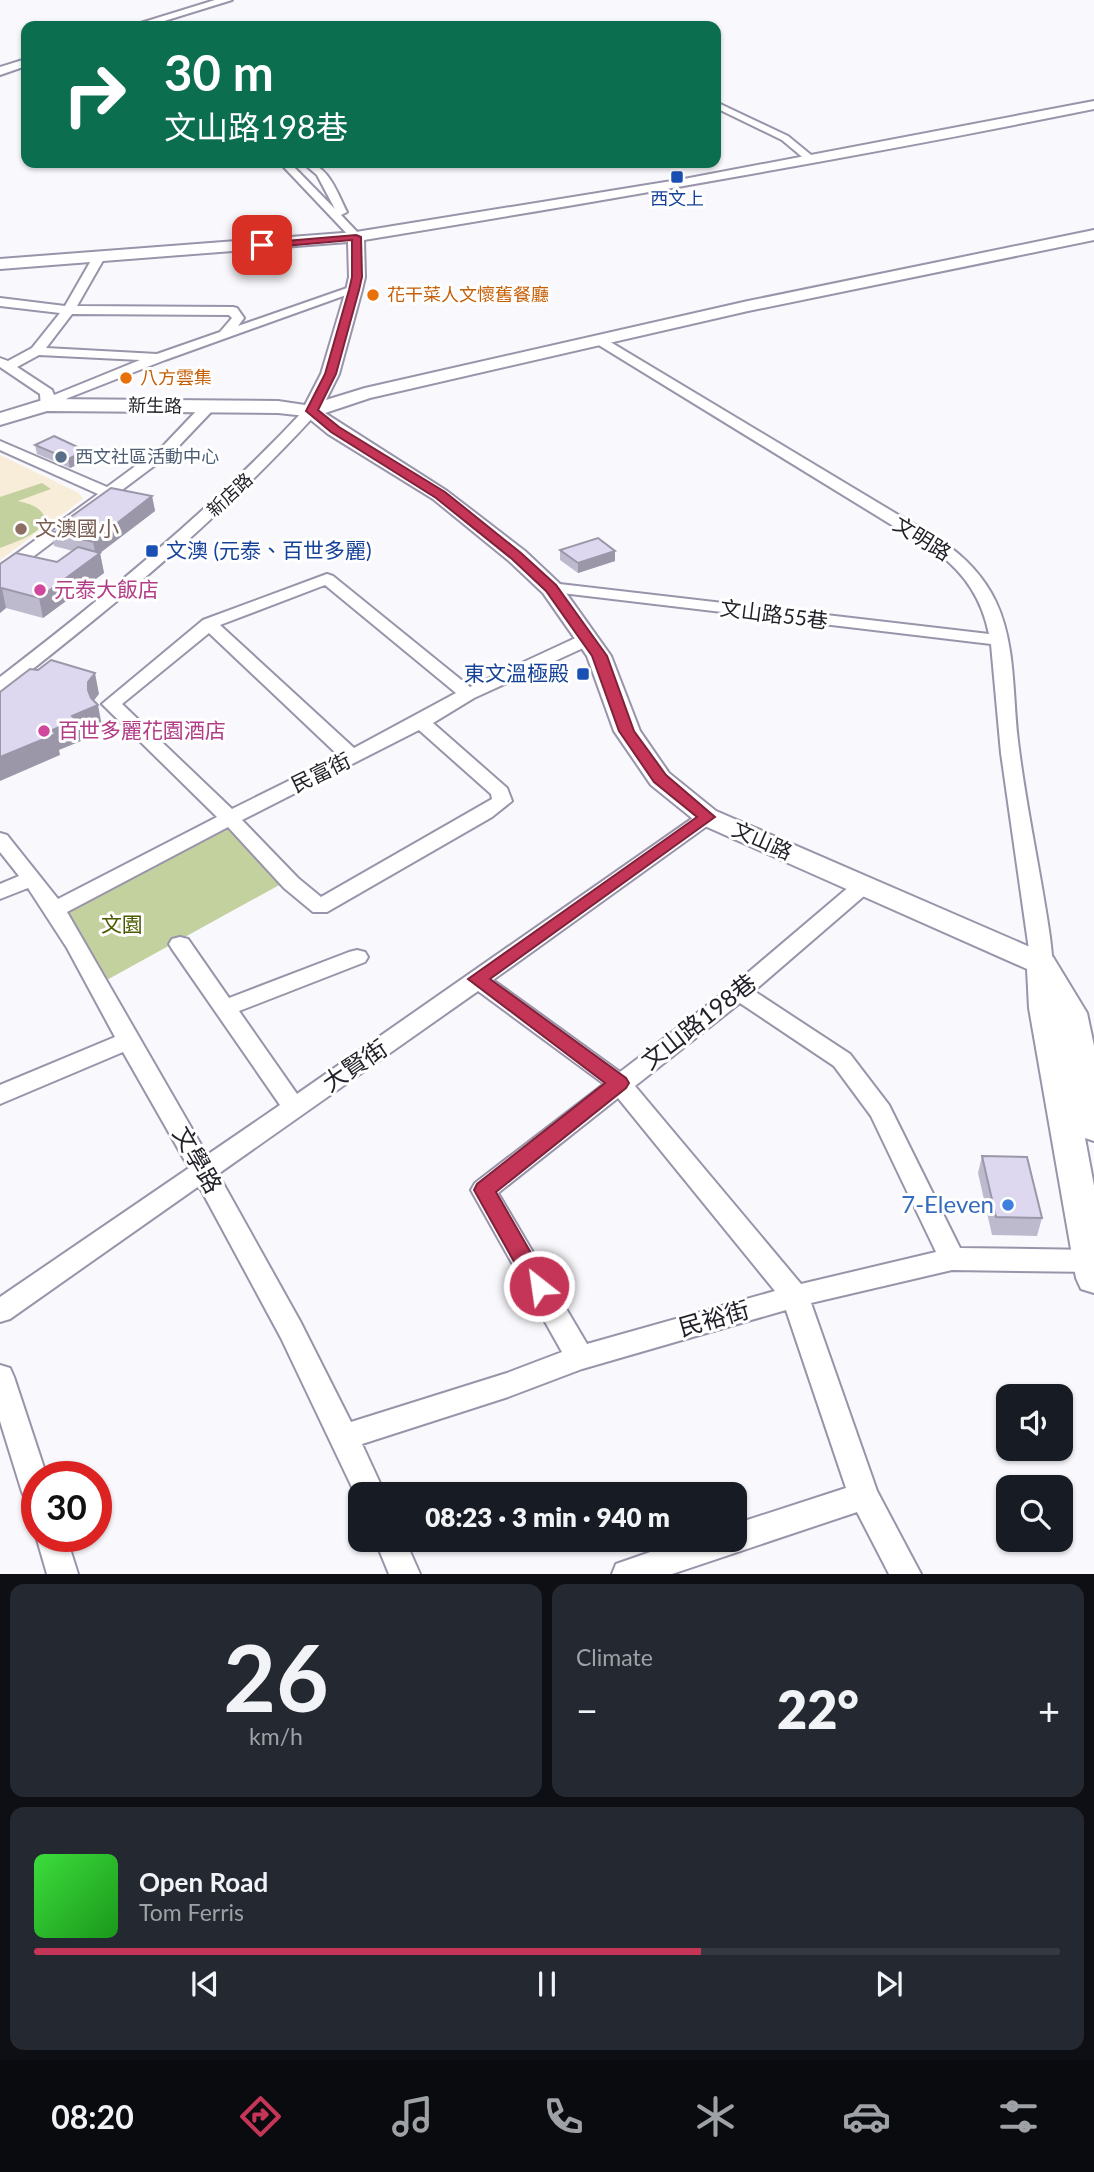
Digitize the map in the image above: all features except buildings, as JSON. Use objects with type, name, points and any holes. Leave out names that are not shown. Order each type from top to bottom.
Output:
[{"type":"main road","points":[[154,21],[228,0]]},
{"type":"main road","points":[[0,71],[21,64]]},
{"type":"main road","points":[[0,264],[356,237],[811,159],[1094,105]]},
{"type":"main road","points":[[312,411],[365,394],[748,306],[1094,235]]},
{"type":"main road","name":"新店路","points":[[312,411],[330,374],[354,290],[357,277],[356,237]]},
{"type":"main road","name":"新生路","points":[[0,419],[46,405],[278,407],[312,411]]},
{"type":"main road","name":"文山路","points":[[312,411],[335,429],[440,495],[517,556],[551,588],[599,656],[627,731],[660,779],[707,817],[1042,964]]},
{"type":"main road","points":[[1042,964],[1072,1013],[1094,1128]]},
{"type":"main road","points":[[1042,964],[1044,1009],[1093,1266]]},
{"type":"street","points":[[721,107],[785,138],[811,159]]},
{"type":"street","points":[[290,168],[356,237]]},
{"type":"street","points":[[314,168],[321,173],[356,237]]},
{"type":"street","points":[[37,351],[69,310],[99,257]]},
{"type":"street","points":[[46,405],[63,395],[160,357],[354,290]]},
{"type":"street","points":[[0,302],[69,310],[233,311],[238,317],[225,334]]},
{"type":"street","name":"文明路","points":[[602,341],[901,525],[926,536],[958,562],[980,586],[992,612],[998,640],[1010,752],[1035,894],[1042,964]]},
{"type":"street","points":[[4,364],[37,351],[160,357]]},
{"type":"street","points":[[4,364],[47,393],[46,405]]},
{"type":"street","points":[[0,574],[169,447],[208,407]]},
{"type":"street","name":"新店路","points":[[0,686],[167,553],[265,462],[312,411]]},
{"type":"street","points":[[0,445],[109,493]]},
{"type":"street","points":[[421,722],[500,792],[502,800],[485,813],[320,907],[291,883],[230,818],[111,704],[209,624],[327,579],[468,694]]},
{"type":"street","name":"文山路55巷","points":[[551,588],[998,640]]},
{"type":"street","points":[[209,624],[353,758]]},
{"type":"street","name":"民富街","points":[[55,910],[230,818],[353,758],[468,694],[588,639]]},
{"type":"street","name":"大賢街","points":[[0,1311],[410,1028],[707,817]]},
{"type":"street","name":"文學路","points":[[0,839],[55,910],[101,986],[127,1041],[203,1169],[344,1437],[365,1482]]},
{"type":"street","points":[[0,892],[31,878]]},
{"type":"street","name":"文山路198巷","points":[[580,1358],[484,1190],[739,992],[864,885]]},
{"type":"street","points":[[180,944],[294,1107]]},
{"type":"street","points":[[225,1008],[357,957]]},
{"type":"street","points":[[477,979],[619,1083],[795,1296],[864,1496],[906,1573]]},
{"type":"street","points":[[739,992],[842,1060],[881,1111],[952,1259]]},
{"type":"street","points":[[0,1095],[127,1041]]},
{"type":"street","name":"民裕街","points":[[344,1437],[508,1385],[580,1358],[795,1296],[952,1259],[1093,1266]]},
{"type":"street","points":[[0,1377],[27,1461]]},
{"type":"street","points":[[747,1534],[864,1496]]},
{"type":"street","points":[[56,1552],[63,1573]]},
{"type":"street","points":[[395,1552],[405,1573]]},
{"type":"street","points":[[627,1573],[692,1552]]},
{"type":"shaded area","name":"文澳國小","points":[[0,455],[79,493],[83,499],[0,560]]},
{"type":"green space","points":[[42,483],[51,489],[18,501],[38,508],[46,519],[38,530],[0,548],[0,497]]},
{"type":"green space","name":"文園","points":[[228,823],[283,883],[105,981],[62,911]]},
{"type":"place","name":"西文上","points":[[677,177]]},
{"type":"place","name":"花干菜人文懷舊餐廳","points":[[373,295]]},
{"type":"place","name":"八方雲集","points":[[126,378]]},
{"type":"place","name":"西文社區活動中心","points":[[61,457]]},
{"type":"place","name":"文澳國小","points":[[21,529]]},
{"type":"place","name":"文澳 (元泰、百世多麗)","points":[[152,551]]},
{"type":"place","name":"元泰大飯店","points":[[40,590]]},
{"type":"place","name":"東文溫極殿","points":[[583,674]]},
{"type":"place","name":"百世多麗花園酒店","points":[[44,731]]},
{"type":"place","name":"7-Eleven","points":[[1008,1205]]},
{"type":"route","points":[[262,245],[356,237],[357,277],[354,290],[330,374],[312,411],[335,429],[440,495],[517,556],[551,588],[599,656],[627,731],[660,779],[707,817],[477,979],[619,1083],[484,1190],[539,1286]]}]
